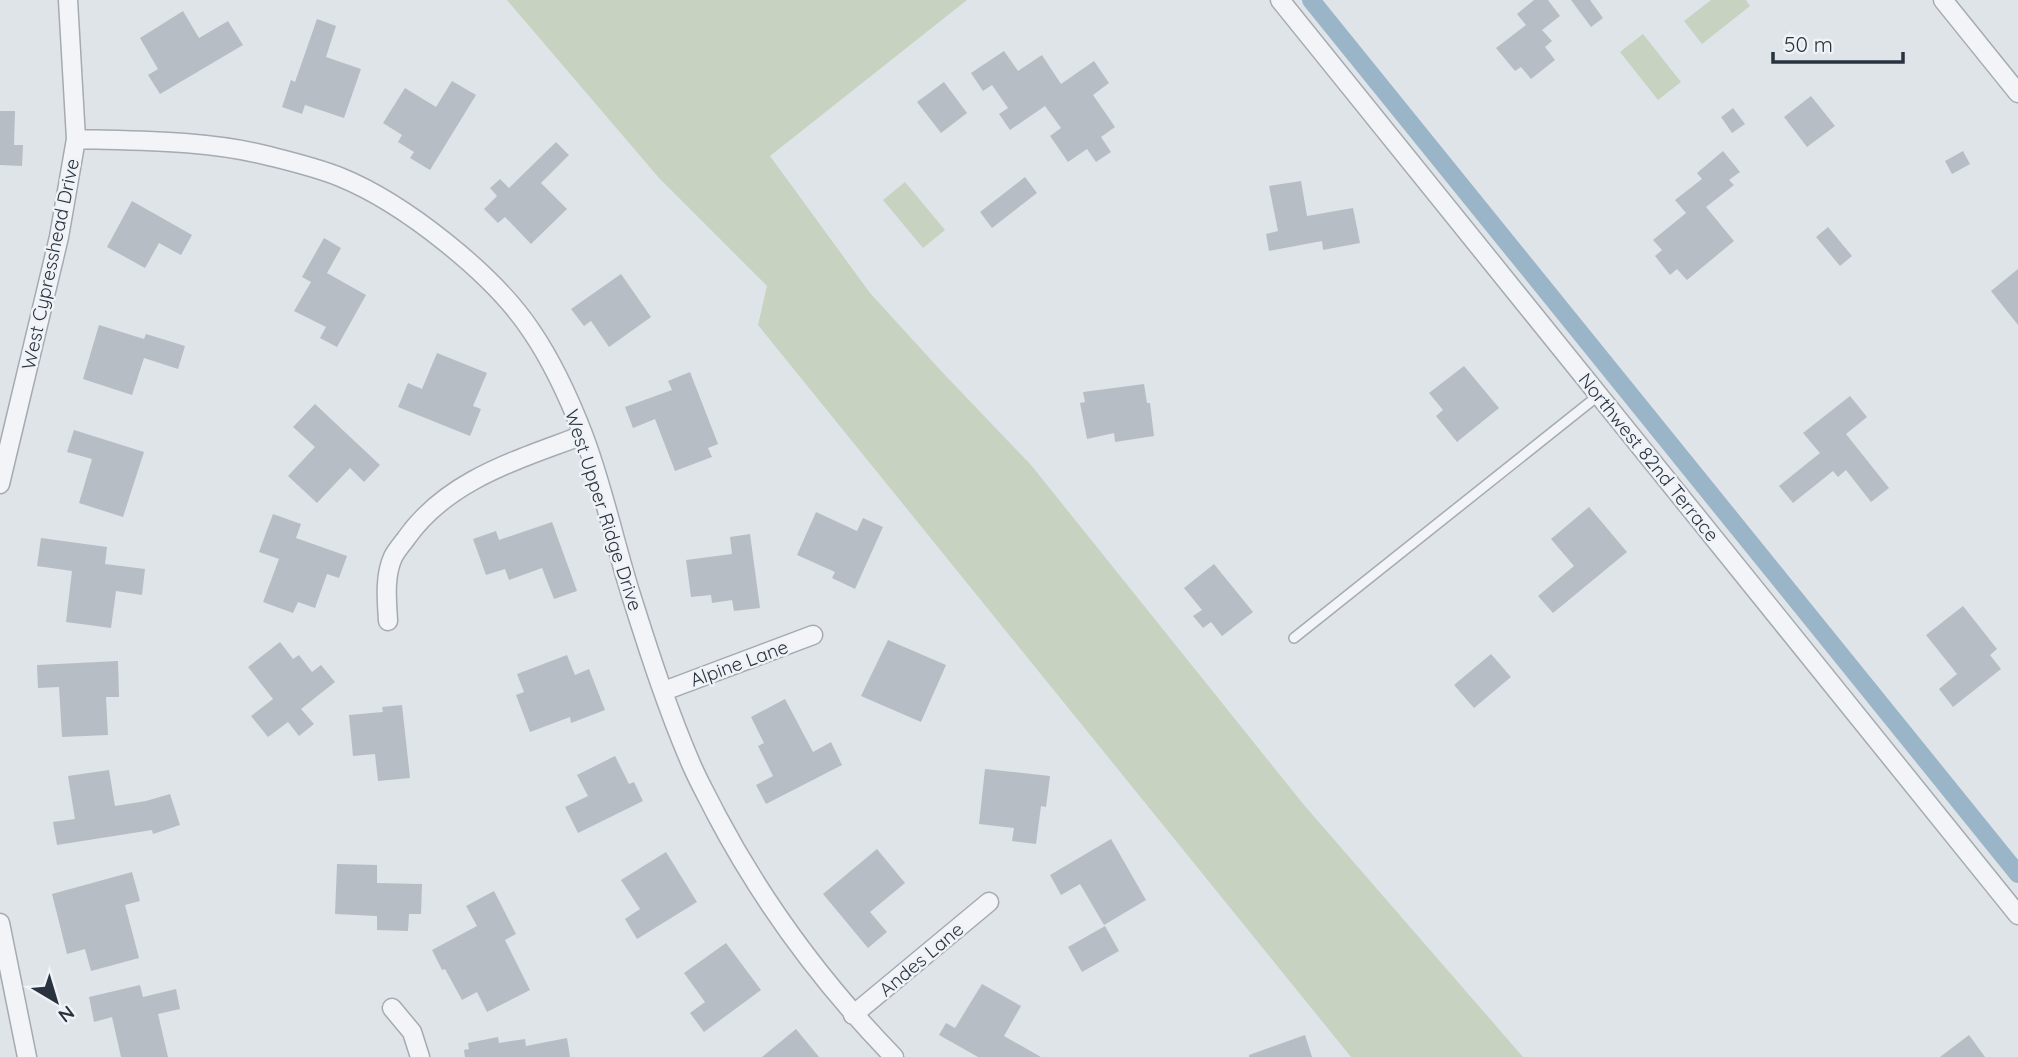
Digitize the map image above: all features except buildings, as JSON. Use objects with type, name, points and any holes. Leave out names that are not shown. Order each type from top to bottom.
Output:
[{"type":"street","name":"West Cypresshead Drive","points":[[0,484],[59,237],[76,139],[68,0]]},
{"type":"street","name":"Northwest 82nd Terrace","points":[[1280,0],[2018,915]]},
{"type":"street","points":[[1943,0],[2018,93]]},
{"type":"street","name":"West Upper Ridge Drive","points":[[76,139],[177,141],[267,155],[340,177],[391,202],[444,241],[492,284],[530,329],[557,374],[583,435],[607,508],[630,594],[692,767],[744,867],[799,949],[853,1015],[894,1057]]},
{"type":"street","points":[[387,621],[386,586],[393,558],[413,528],[442,499],[482,474],[583,435]]},
{"type":"street","name":"Alpine Lane","points":[[664,691],[813,635]]},
{"type":"street","name":"Andes Lane","points":[[853,1015],[989,902]]},
{"type":"street","points":[[0,923],[27,1057]]},
{"type":"street","points":[[392,1008],[412,1032],[420,1057]]},
{"type":"lane","points":[[1294,638],[1599,395]]},
{"type":"green space","points":[[507,0],[967,0],[770,156],[870,293],[1031,465],[1304,805],[1523,1057],[1351,1057],[758,325],[767,286],[659,178]]},
{"type":"green space","points":[[1711,0],[1746,0],[1750,6],[1702,44],[1684,21]]},
{"type":"green space","points":[[1643,34],[1681,82],[1658,100],[1620,52]]},
{"type":"green space","points":[[905,182],[945,230],[923,248],[883,200]]},
{"type":"waterway","points":[[1311,0],[2018,874]]}]
